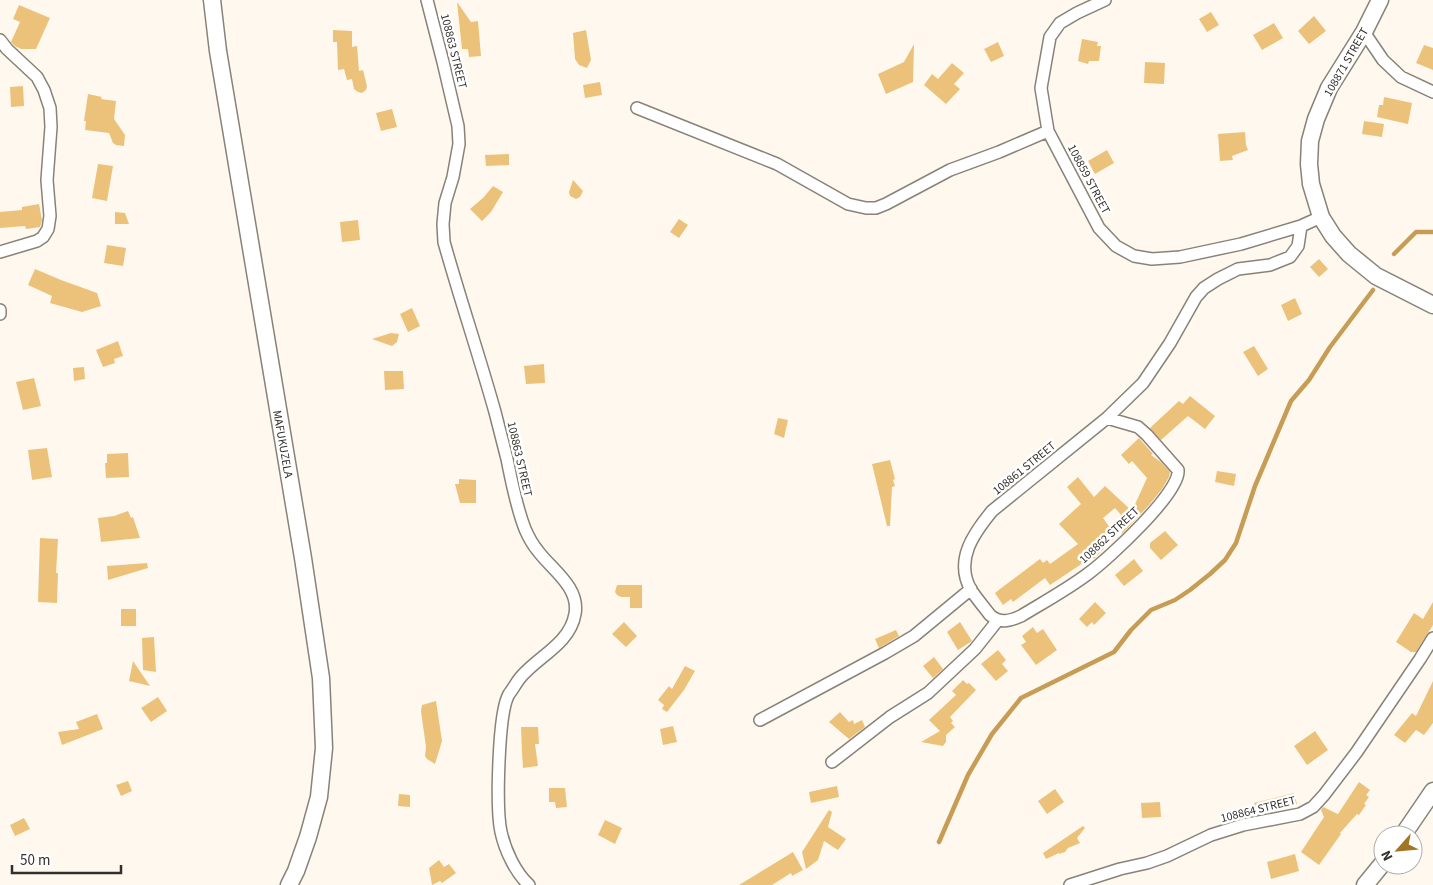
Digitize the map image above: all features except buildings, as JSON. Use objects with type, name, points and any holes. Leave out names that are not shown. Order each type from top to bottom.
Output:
[{"type":"main road","name":"MAFUKUZELA","points":[[212,0],[218,51],[303,558],[321,678],[324,748],[319,797],[308,838],[296,872],[289,885]]},
{"type":"main road","name":"108871 STREET","points":[[1380,0],[1364,32],[1329,88],[1316,119],[1310,141],[1309,164],[1311,184],[1321,217],[1333,236],[1349,254],[1376,276],[1433,305]]},
{"type":"main road","points":[[1410,825],[1433,792]]},
{"type":"main road","points":[[1366,885],[1374,875]]},
{"type":"street","name":"108863 STREET","points":[[427,0],[458,126],[459,144],[453,177],[445,203],[444,242],[494,412],[525,530],[538,552],[562,577],[571,591],[576,613],[571,627],[564,637],[520,678],[507,697],[503,715],[499,760],[498,806],[501,832],[508,854],[529,885]]},
{"type":"street","name":"108859 STREET","points":[[1105,0],[1060,23],[1050,37],[1041,88],[1048,130],[1099,228],[1116,246],[1134,256],[1152,259],[1180,257],[1241,244],[1301,226],[1321,217]]},
{"type":"street","points":[[1364,32],[1383,60],[1401,77],[1433,92]]},
{"type":"street","points":[[0,40],[37,77],[50,108],[51,127],[47,180],[50,216],[48,228],[43,237],[0,252]]},
{"type":"street","points":[[637,108],[777,164],[848,204],[866,208],[876,208],[886,204],[950,170],[999,152],[1048,130]]},
{"type":"street","name":"108861 STREET","points":[[971,589],[965,575],[965,556],[968,546],[978,529],[992,511],[1107,418],[1143,383],[1170,343],[1196,296],[1204,288],[1238,270],[1270,265],[1290,258],[1298,246],[1301,226]]},
{"type":"street","name":"108862 STREET","points":[[998,620],[1011,621],[1021,616],[1090,573],[1117,550],[1155,510],[1175,483],[1178,470],[1147,436],[1138,428],[1107,418]]},
{"type":"street","points":[[760,720],[914,636],[971,589],[990,615],[998,620],[975,650],[928,693],[890,717],[832,762]]},
{"type":"street","name":"108864 STREET","points":[[1070,885],[1167,856],[1211,835],[1243,825],[1300,814],[1313,807],[1356,753],[1433,638]]},
{"type":"waterway","points":[[1394,254],[1416,232],[1433,232]]},
{"type":"waterway","points":[[939,842],[968,775],[992,734],[1021,698],[1114,652],[1131,630],[1151,610],[1175,600],[1190,590],[1225,560],[1236,543],[1255,486],[1291,401],[1309,380],[1330,347],[1373,290]]}]
